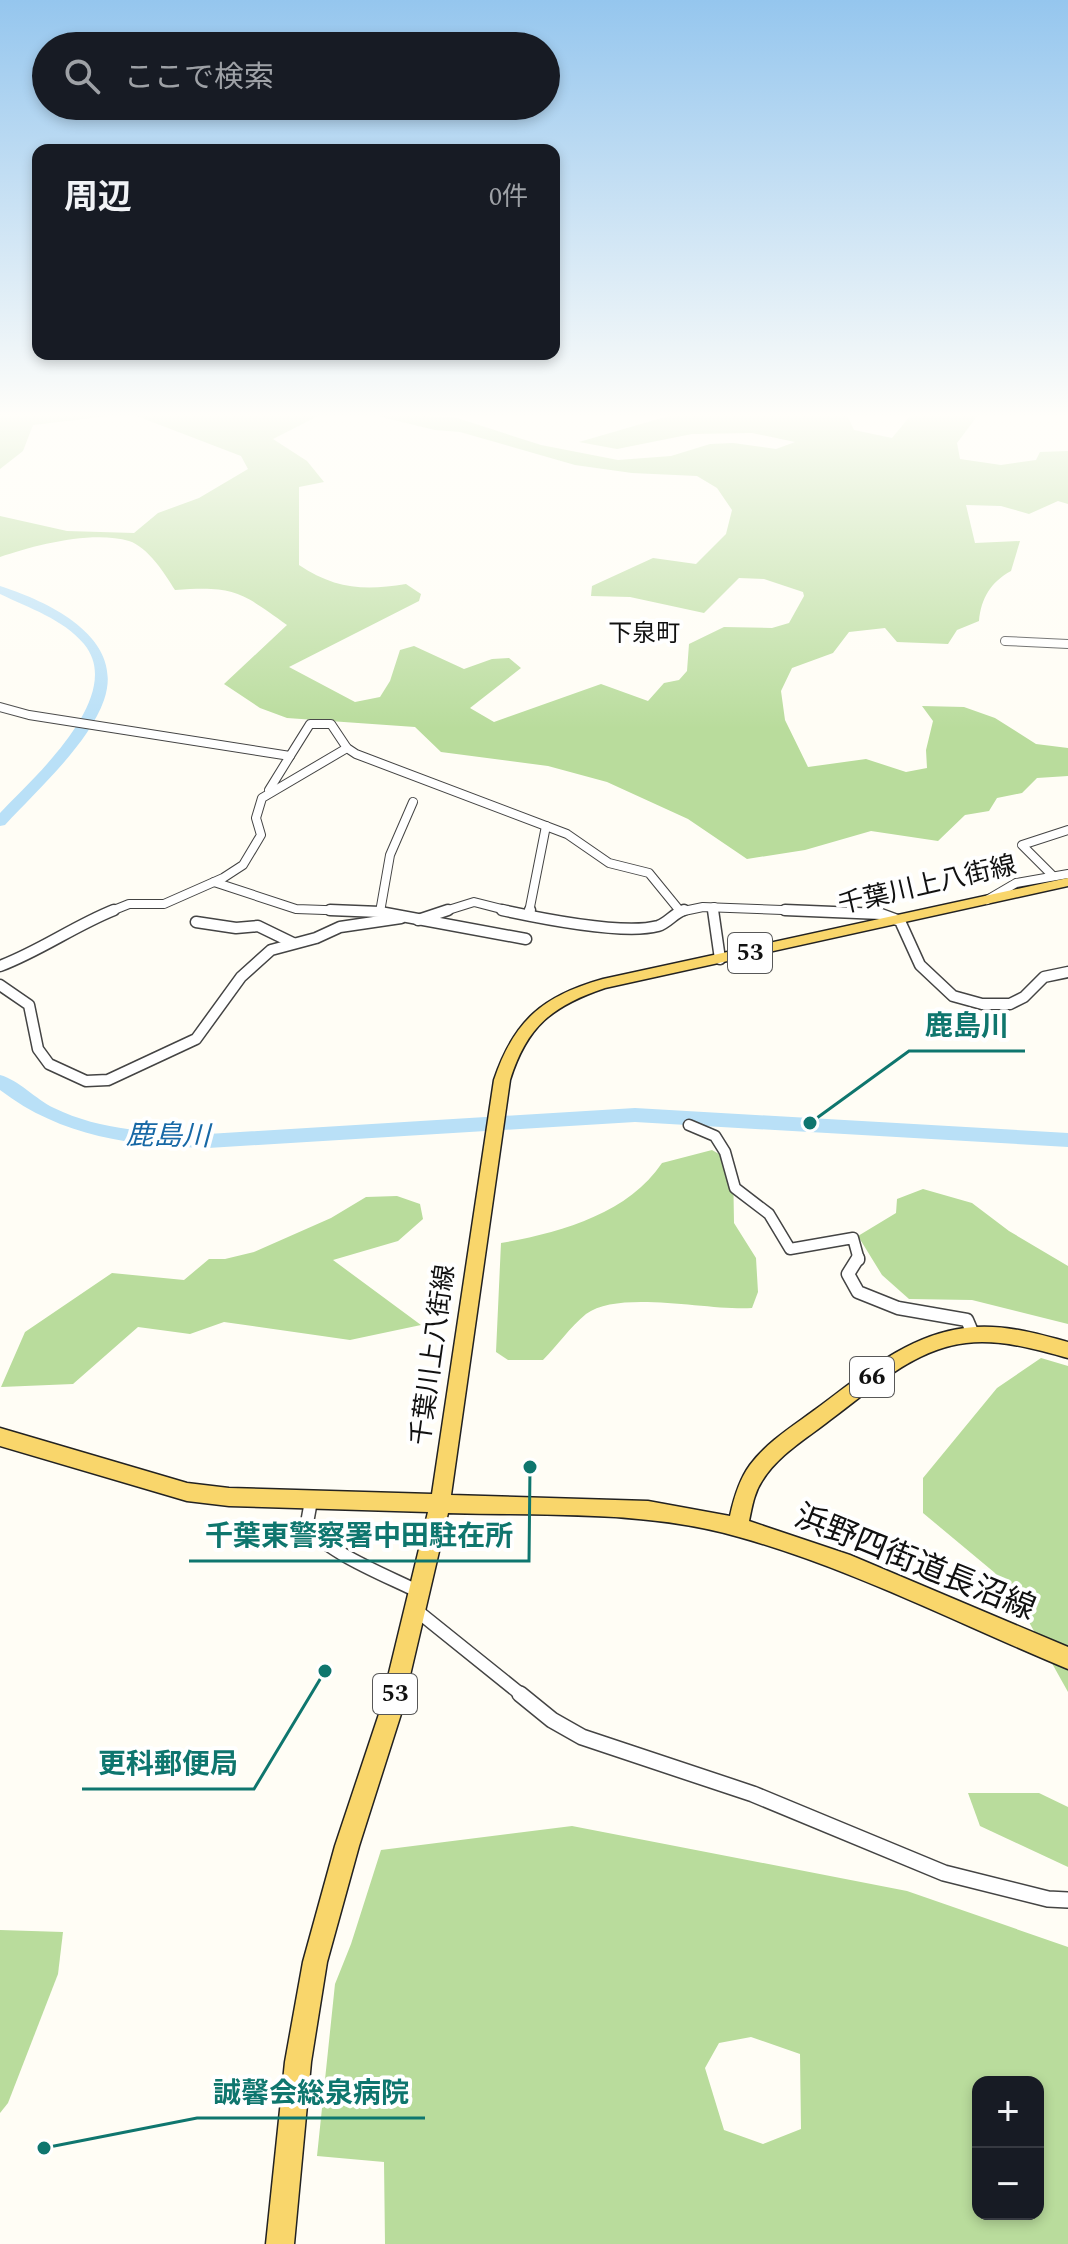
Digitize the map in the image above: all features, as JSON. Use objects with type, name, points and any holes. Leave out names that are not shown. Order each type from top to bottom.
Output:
[{"type":"main road","name":"千葉川上八街線","points":[[280,2244],[298,2062],[315,1962],[347,1846],[390,1714],[440,1505],[502,1080],[516,1040],[526,1026],[552,1005],[603,984],[984,902],[1061,879]]},
{"type":"main road","name":"66","points":[[738,1527],[748,1488],[768,1458],[902,1355],[931,1343],[973,1334],[1012,1335],[1068,1350]]},
{"type":"main road","name":"浜野四街道長沼線","points":[[0,1437],[187,1492],[311,1501],[648,1510],[738,1527],[850,1565],[1068,1658]]},
{"type":"street","points":[[1005,641],[1068,644]]},
{"type":"street","points":[[0,707],[100,727],[290,756]]},
{"type":"street","points":[[0,966],[43,948],[77,925],[129,904],[164,904],[235,871],[253,854],[261,835],[256,818],[259,804],[310,724],[331,724],[347,748],[572,837],[609,863],[649,873],[680,911]]},
{"type":"street","points":[[268,792],[347,748]]},
{"type":"street","points":[[380,912],[387,862],[396,828],[413,802]]},
{"type":"street","points":[[529,914],[546,826]]},
{"type":"street","points":[[1068,830],[1022,845],[1061,879],[1068,874]]},
{"type":"street","points":[[214,882],[296,909],[380,912],[526,939]]},
{"type":"street","points":[[418,920],[474,902],[596,925],[649,928],[663,925],[680,911],[714,907],[881,914],[900,921],[920,965],[953,996],[982,1004],[1010,1004],[1037,987],[1044,977],[1068,972]]},
{"type":"street","points":[[714,907],[712,916],[720,959]]},
{"type":"street","points":[[0,985],[29,1005],[38,1049],[49,1064],[63,1073],[97,1082],[119,1076],[196,1039],[241,977],[262,957],[293,943],[356,923],[401,918]]},
{"type":"street","points":[[196,922],[236,928],[258,926],[293,943]]},
{"type":"street","points":[[689,1125],[715,1136],[725,1152],[735,1188],[769,1214],[790,1249],[853,1238],[859,1260],[848,1274],[858,1292],[898,1308],[967,1320],[973,1334]]},
{"type":"street","points":[[311,1501],[307,1520],[312,1531],[418,1601],[552,1720],[582,1737],[753,1794],[944,1873],[1048,1899],[1068,1900]]},
{"type":"green space","points":[[0,520],[17,520],[67,531],[134,533],[150,520],[299,520],[299,565],[312,573],[350,586],[406,584],[421,594],[419,601],[289,667],[355,702],[380,697],[390,681],[400,650],[414,646],[464,669],[492,659],[509,658],[521,668],[470,708],[494,722],[601,684],[648,701],[664,683],[679,680],[687,671],[689,644],[724,627],[772,628],[789,623],[804,596],[803,592],[764,579],[739,578],[704,613],[630,597],[591,596],[592,586],[653,558],[696,564],[726,534],[730,520],[969,520],[975,543],[1020,541],[1011,571],[988,592],[979,621],[957,630],[948,644],[897,642],[885,628],[849,632],[833,653],[792,668],[781,691],[785,720],[808,767],[866,759],[906,772],[927,768],[926,750],[933,721],[922,706],[964,707],[995,718],[1036,744],[1068,748],[1068,776],[1037,778],[1022,793],[997,798],[989,811],[965,815],[938,841],[871,831],[805,850],[747,859],[688,819],[607,782],[548,766],[441,752],[415,727],[287,718],[260,708],[224,684],[287,625],[236,593],[211,589],[175,590],[143,549],[129,541],[98,537],[64,540],[0,557]]},
{"type":"green space","points":[[712,1150],[733,1162],[734,1223],[756,1258],[758,1292],[752,1308],[620,1303],[586,1314],[543,1360],[508,1360],[496,1352],[501,1243],[568,1227],[590,1218],[631,1196],[662,1163]]},
{"type":"green space","points":[[923,1189],[972,1203],[1009,1231],[1068,1266],[1068,1324],[972,1300],[909,1299],[882,1275],[858,1236],[896,1213],[897,1199]]},
{"type":"green space","points":[[397,1196],[420,1204],[423,1219],[398,1241],[333,1260],[421,1325],[350,1340],[224,1322],[190,1334],[138,1327],[73,1384],[1,1387],[25,1332],[112,1273],[184,1280],[209,1259],[225,1259],[254,1252],[331,1218],[366,1197]]},
{"type":"green space","points":[[1041,1358],[1068,1366],[1068,1692],[1025,1615],[995,1573],[923,1513],[923,1478],[997,1388]]},
{"type":"green space","points":[[968,1793],[1039,1793],[1068,1807],[1068,1867],[980,1826]]},
{"type":"green space","points":[[572,1826],[907,1891],[1068,1947],[1068,2244],[385,2244],[384,2162],[317,2156],[335,1984],[381,1850]],"holes":[[[751,2037],[800,2054],[801,2129],[763,2144],[724,2130],[705,2068],[719,2043]]]},
{"type":"green space","points":[[0,1930],[63,1932],[58,1974],[8,2103],[0,2113]]},
{"type":"waterway","name":"鹿島川","points":[[0,590],[71,625],[90,643],[98,656],[101,680],[97,702],[80,730],[0,822]]},
{"type":"waterway","name":"鹿島川","points":[[0,1081],[23,1098],[72,1123],[151,1139],[208,1141],[635,1115],[1068,1140]]},
{"type":"place","name":"鹿島川","points":[[810,1123]]},
{"type":"place","name":"千葉東警察署中田駐在所","points":[[530,1467]]},
{"type":"place","name":"更科郵便局","points":[[325,1671]]},
{"type":"place","name":"誠馨会総泉病院","points":[[44,2148]]},
{"type":"district","name":"下泉町","points":[[644,634]]}]
